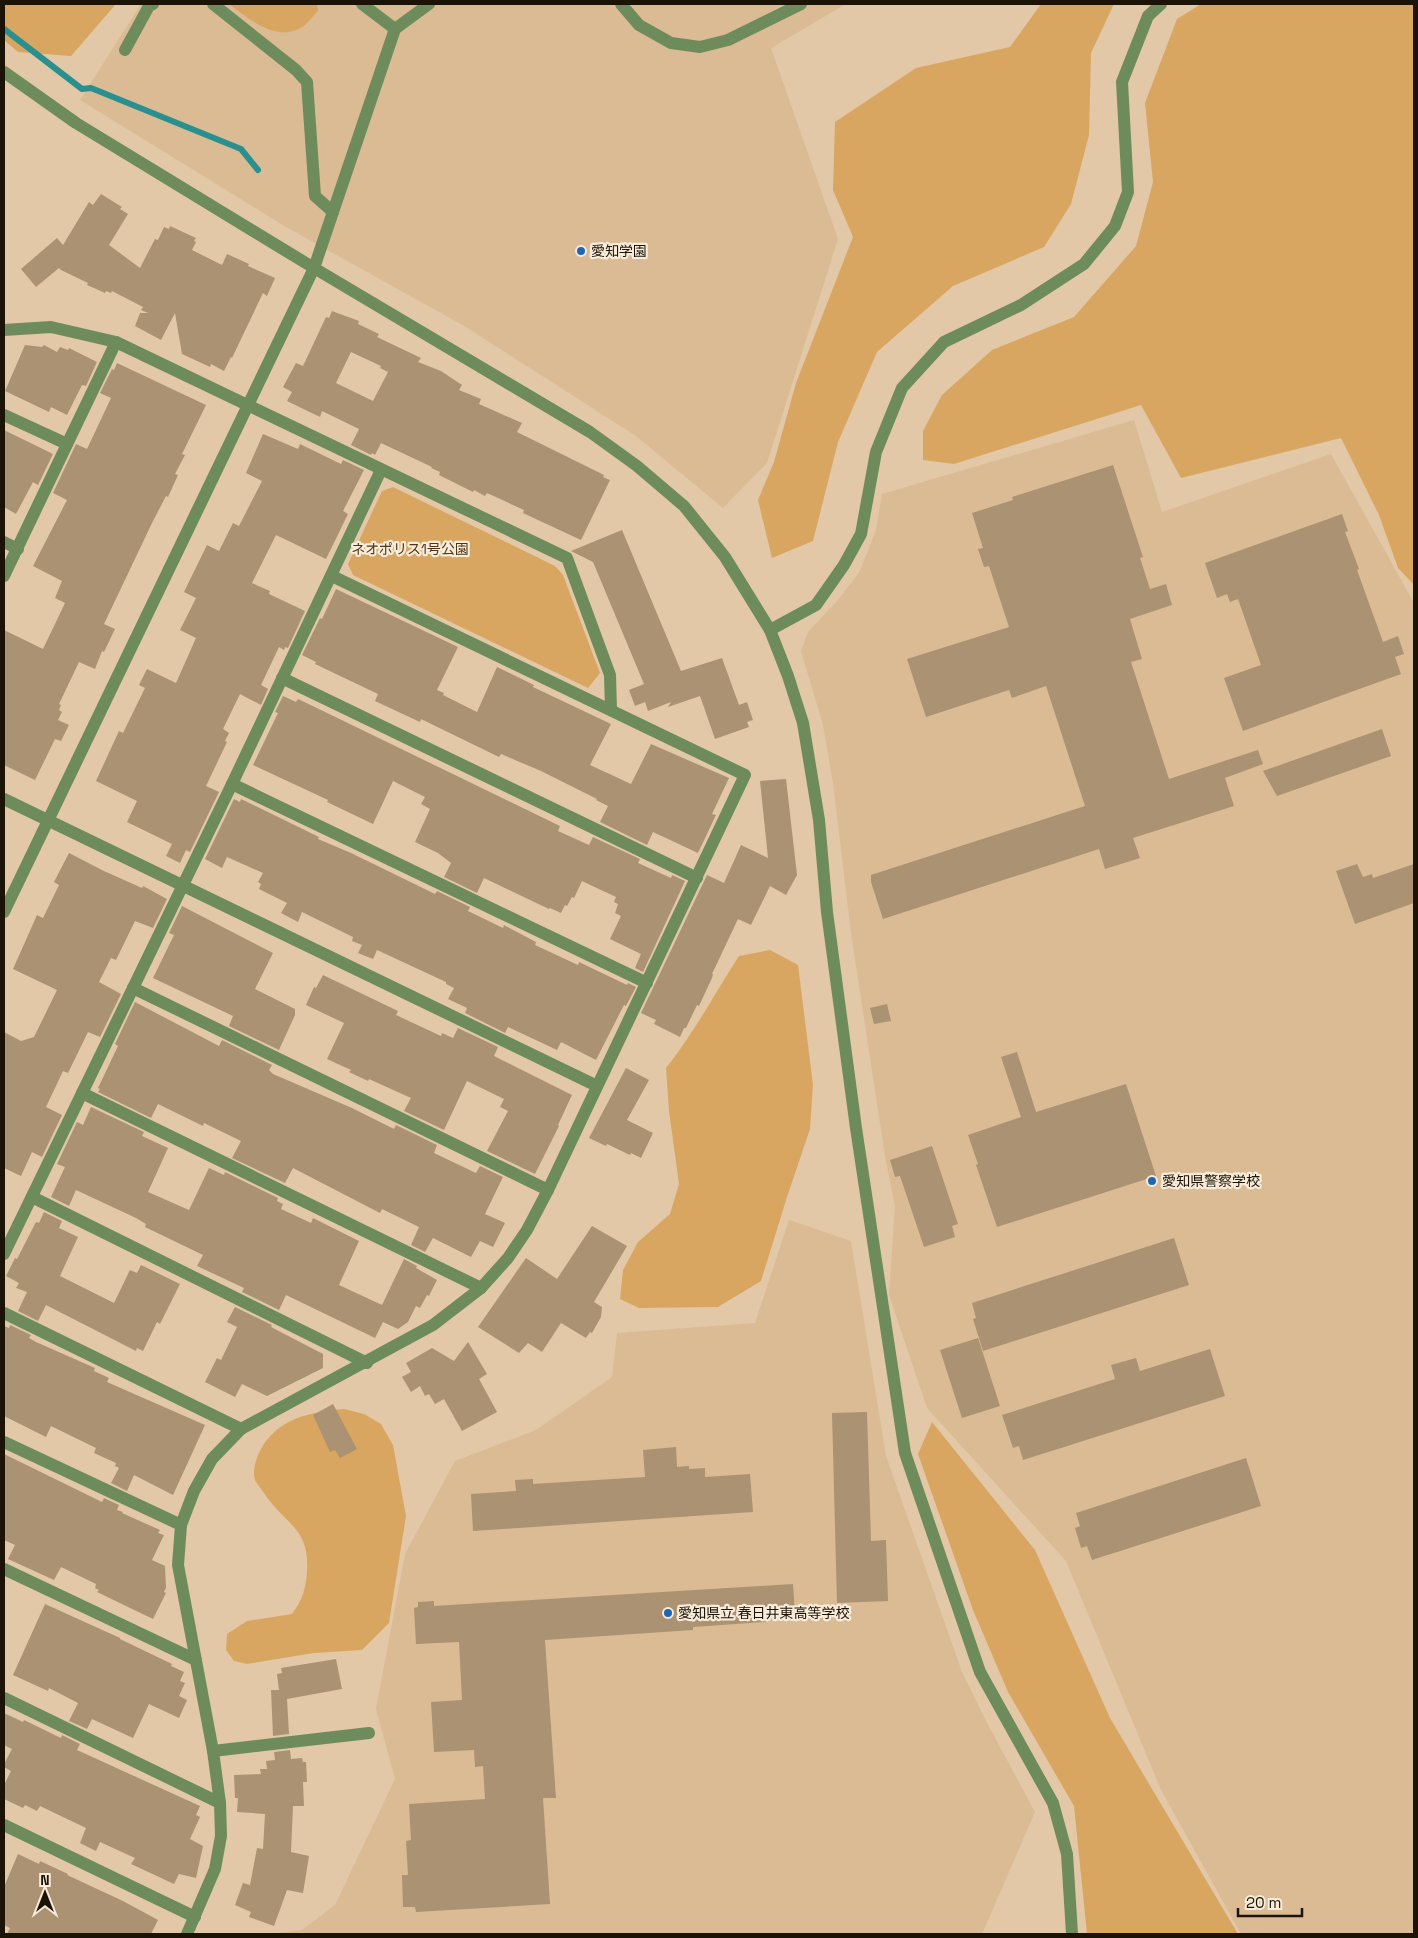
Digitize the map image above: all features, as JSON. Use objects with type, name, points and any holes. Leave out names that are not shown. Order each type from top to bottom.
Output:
[{"type":"street","points":[[125,50],[149,6],[153,4]]},
{"type":"street","points":[[214,4],[296,70],[308,82],[315,196],[333,212]]},
{"type":"street","points":[[362,4],[395,29]]},
{"type":"street","points":[[4,912],[314,268],[395,29],[429,4]]},
{"type":"street","points":[[621,4],[639,25],[671,43],[700,47],[728,40],[801,4]]},
{"type":"street","points":[[770,630],[816,606],[844,565],[861,534],[876,452],[902,388],[944,342],[1021,305],[1084,264],[1115,226],[1128,192],[1122,82],[1148,16],[1161,4]]},
{"type":"street","points":[[4,72],[76,124],[590,432],[637,466],[690,513],[725,557],[770,630],[788,676],[802,723],[815,800],[827,912],[854,1118],[905,1453],[980,1672],[1053,1803],[1066,1854],[1072,1934]]},
{"type":"street","points":[[4,330],[51,327],[116,342],[567,558],[610,675],[611,710]]},
{"type":"street","points":[[4,576],[116,342]]},
{"type":"street","points":[[4,414],[67,444]]},
{"type":"street","points":[[4,1254],[232,784],[381,470]]},
{"type":"street","points":[[4,542],[18,549]]},
{"type":"street","points":[[186,1934],[215,1869],[221,1836],[220,1803],[213,1751],[178,1565],[181,1525],[194,1491],[212,1459],[241,1429],[433,1325],[481,1288],[508,1258],[527,1230],[548,1190],[745,775],[332,576]]},
{"type":"street","points":[[282,678],[697,878]]},
{"type":"street","points":[[232,784],[647,983]]},
{"type":"street","points":[[4,799],[48,822],[597,1086]]},
{"type":"street","points":[[133,988],[548,1190]]},
{"type":"street","points":[[82,1094],[481,1288]]},
{"type":"street","points":[[32,1197],[367,1362]]},
{"type":"street","points":[[4,1313],[241,1429]]},
{"type":"street","points":[[4,1442],[181,1525]]},
{"type":"street","points":[[4,1569],[196,1660]]},
{"type":"street","points":[[4,1698],[220,1803]]},
{"type":"street","points":[[213,1751],[369,1733]]},
{"type":"street","points":[[5,1829],[195,1917]]},
{"type":"shaded area","name":"愛知学園","points":[[141,4],[846,4],[771,48],[838,239],[767,463],[723,508],[636,436],[466,327],[286,227],[80,100]]},
{"type":"shaded area","name":"愛知県警察学校","points":[[1134,420],[1162,512],[1331,454],[1414,603],[1414,1934],[1241,1934],[1161,1790],[1066,1561],[927,1408],[889,1295],[895,1206],[885,1156],[851,933],[833,783],[823,725],[801,651],[808,632],[838,600],[860,571],[876,530],[882,494]]},
{"type":"shaded area","name":"愛知県立 春日井東高等学校","points":[[789,1220],[851,1241],[886,1456],[962,1672],[1035,1812],[982,1934],[270,1934],[302,1930],[335,1905],[395,1779],[376,1709],[405,1554],[455,1461],[536,1430],[612,1377],[617,1333],[755,1323]]},
{"type":"green space","points":[[4,4],[116,4],[71,56],[18,52],[4,40]]},
{"type":"green space","points":[[229,4],[317,4],[318,11],[305,25],[285,32],[265,28],[255,23]]},
{"type":"green space","points":[[1041,4],[1114,4],[1091,53],[1089,135],[1071,204],[1044,247],[953,286],[877,352],[838,442],[813,541],[772,558],[758,500],[774,462],[796,383],[853,237],[833,190],[835,122],[916,68],[1010,47]]},
{"type":"green space","points":[[1201,4],[1414,4],[1414,585],[1398,568],[1379,515],[1341,438],[1181,478],[1141,405],[954,464],[923,460],[923,431],[942,395],[992,350],[1074,317],[1136,246],[1153,182],[1145,103],[1177,19]]},
{"type":"green space","name":"ネオポリス1号公園","points":[[393,487],[555,566],[563,575],[600,673],[588,688],[353,575],[348,564],[382,491]]},
{"type":"green space","points":[[770,950],[798,965],[813,1085],[810,1129],[761,1281],[718,1307],[639,1308],[620,1299],[623,1270],[638,1242],[670,1214],[679,1184],[669,1111],[666,1068],[695,1027],[739,956]]},
{"type":"green space","points":[[344,1409],[364,1414],[381,1424],[393,1445],[406,1516],[389,1623],[362,1650],[314,1653],[247,1664],[234,1661],[226,1650],[227,1634],[247,1621],[292,1614],[301,1599],[307,1572],[307,1557],[300,1536],[272,1504],[255,1480],[254,1469],[259,1454],[267,1440],[285,1424],[307,1415]]},
{"type":"green space","points":[[932,1422],[1035,1550],[1110,1718],[1238,1934],[1087,1934],[1074,1806],[1008,1692],[973,1610],[918,1454]]},
{"type":"building","points":[[101,194],[122,207],[120,209],[128,214],[109,245],[140,268],[155,239],[158,240],[164,227],[169,229],[170,226],[196,238],[192,250],[222,265],[227,254],[275,278],[267,296],[263,293],[224,371],[211,364],[210,367],[182,354],[175,313],[161,340],[135,326],[140,313],[148,313],[141,310],[143,307],[112,291],[111,293],[106,291],[105,293],[87,285],[88,283],[59,268],[36,287],[21,269],[57,238],[63,245],[89,202],[93,205]]},
{"type":"building","points":[[332,311],[359,321],[358,324],[379,334],[377,337],[421,358],[418,362],[441,371],[462,385],[459,390],[481,399],[479,404],[522,423],[517,432],[604,475],[603,477],[610,480],[581,540],[523,513],[524,510],[487,493],[485,496],[474,490],[473,492],[439,475],[440,472],[432,467],[381,443],[375,455],[372,453],[371,455],[351,445],[359,429],[322,411],[320,417],[287,401],[292,392],[283,387],[296,363],[303,366],[326,317],[329,318]],"holes":[[[351,352],[381,366],[380,368],[388,372],[373,401],[336,383]]]},
{"type":"building","points":[[25,345],[42,347],[44,345],[57,352],[60,347],[68,350],[69,348],[97,362],[86,386],[82,385],[67,415],[51,407],[49,412],[5,391]]},
{"type":"building","points":[[117,363],[206,405],[182,454],[185,455],[175,474],[178,475],[168,497],[166,496],[152,523],[104,624],[115,629],[104,652],[102,651],[95,669],[79,662],[59,704],[61,705],[59,710],[62,712],[58,720],[69,725],[61,741],[55,739],[35,780],[4,765],[4,630],[43,649],[65,603],[55,598],[62,581],[33,566],[67,500],[53,493],[76,444],[87,449],[111,398],[100,393]]},
{"type":"building","points":[[4,430],[53,454],[38,485],[33,482],[16,514],[4,507]]},
{"type":"building","points":[[263,434],[298,449],[300,444],[341,464],[343,460],[364,470],[343,511],[348,514],[326,559],[276,535],[252,583],[270,591],[269,594],[305,611],[288,648],[285,647],[284,650],[279,647],[261,685],[268,689],[261,705],[240,694],[223,729],[229,733],[225,741],[227,742],[206,786],[219,792],[190,852],[186,850],[180,863],[166,856],[172,844],[127,822],[137,801],[96,781],[119,731],[123,733],[145,688],[139,685],[147,669],[176,683],[196,638],[180,630],[196,598],[184,592],[207,545],[219,551],[233,523],[239,526],[262,481],[246,473]]},
{"type":"building","points":[[1113,465],[1143,557],[1140,558],[1150,589],[1166,584],[1172,605],[1130,619],[1142,659],[1131,662],[1169,779],[1258,750],[1263,764],[1225,778],[1234,806],[1133,838],[1140,858],[1105,869],[1099,849],[883,919],[871,882],[871,875],[1085,806],[1046,686],[1012,698],[1009,690],[926,717],[907,659],[1009,627],[989,566],[984,567],[978,549],[983,548],[972,513],[1013,500],[1012,497]]},
{"type":"building","points":[[1342,514],[1348,531],[1345,532],[1359,569],[1357,570],[1383,642],[1398,636],[1404,654],[1395,657],[1401,674],[1243,731],[1224,678],[1261,665],[1238,599],[1230,602],[1227,594],[1217,598],[1205,563]]},
{"type":"building","points":[[622,530],[681,671],[722,658],[739,705],[747,702],[753,720],[747,722],[749,727],[715,739],[700,696],[668,707],[671,702],[648,711],[645,702],[635,706],[629,690],[644,684],[593,562],[571,551]]},
{"type":"building","points":[[336,589],[458,647],[437,690],[477,712],[497,667],[534,685],[533,687],[611,724],[590,765],[631,784],[651,744],[729,778],[712,814],[716,815],[698,853],[653,832],[647,845],[600,822],[608,806],[597,799],[541,771],[501,754],[499,757],[421,719],[420,722],[375,701],[378,694],[315,664],[316,662],[302,655]]},
{"type":"building","points":[[283,696],[296,702],[298,699],[560,826],[558,831],[589,845],[593,837],[640,859],[638,863],[671,878],[672,875],[685,881],[643,972],[635,968],[641,954],[610,939],[621,916],[615,913],[618,904],[614,902],[616,897],[582,881],[574,898],[572,897],[567,906],[565,905],[561,913],[484,878],[477,893],[444,877],[451,863],[438,853],[415,842],[430,809],[421,804],[425,797],[393,781],[373,824],[327,802],[328,800],[253,765],[278,713],[275,712]]},
{"type":"building","points":[[1382,729],[1391,756],[1277,796],[1263,771]]},
{"type":"building","points":[[786,779],[797,875],[786,895],[770,886],[751,925],[738,919],[699,1006],[697,1005],[680,1037],[654,1024],[656,1020],[641,1013],[707,875],[724,883],[741,845],[768,858],[760,781]]},
{"type":"building","points":[[234,799],[240,802],[241,799],[319,837],[318,839],[435,894],[437,891],[470,907],[468,911],[503,928],[504,925],[536,942],[535,945],[578,965],[579,962],[627,985],[628,983],[636,987],[626,1006],[624,1005],[596,1060],[561,1042],[557,1050],[508,1027],[505,1033],[465,1013],[467,1008],[448,999],[454,988],[446,984],[446,982],[377,950],[373,959],[358,953],[362,945],[352,941],[353,937],[302,912],[298,922],[281,913],[287,903],[259,889],[261,884],[258,882],[263,873],[227,857],[222,868],[205,859]]},
{"type":"building","points":[[69,853],[142,888],[143,886],[167,899],[153,928],[135,921],[116,960],[111,958],[99,982],[121,994],[100,1037],[88,1032],[68,1073],[63,1071],[46,1107],[62,1115],[42,1157],[32,1152],[21,1176],[4,1168],[4,1032],[21,1041],[34,1037],[57,990],[13,969],[37,915],[43,918],[59,885],[54,882]]},
{"type":"building","points":[[1357,864],[1363,877],[1372,874],[1373,878],[1414,864],[1414,903],[1355,924],[1336,871]]},
{"type":"building","points":[[182,906],[273,953],[255,989],[295,1009],[295,1015],[279,1050],[229,1026],[233,1016],[153,978],[174,935],[169,933]]},
{"type":"building","points":[[323,975],[398,1011],[396,1015],[441,1036],[442,1033],[453,1038],[458,1028],[498,1047],[494,1056],[572,1095],[535,1174],[487,1151],[508,1111],[500,1107],[504,1099],[467,1081],[444,1130],[404,1111],[411,1098],[369,1079],[368,1081],[349,1072],[351,1070],[327,1059],[344,1023],[306,1005],[314,987],[316,988]]},
{"type":"building","points":[[135,1002],[219,1046],[222,1040],[272,1065],[269,1070],[273,1074],[352,1108],[394,1129],[396,1125],[437,1145],[434,1153],[476,1173],[480,1166],[503,1177],[485,1214],[505,1223],[493,1247],[480,1241],[471,1257],[433,1238],[425,1252],[411,1245],[419,1227],[382,1209],[380,1213],[293,1168],[285,1183],[232,1158],[241,1141],[204,1123],[203,1126],[158,1104],[151,1118],[98,1092],[100,1089],[98,1088],[118,1046],[115,1044]]},
{"type":"building","points":[[887,1004],[891,1021],[874,1024],[870,1008]]},
{"type":"building","points":[[1017,1052],[1036,1112],[1126,1084],[1156,1176],[997,1227],[968,1135],[1021,1117],[1001,1057]]},
{"type":"building","points":[[626,1068],[649,1080],[627,1120],[653,1133],[641,1158],[589,1138]]},
{"type":"building","points":[[91,1107],[144,1132],[142,1136],[168,1148],[148,1192],[189,1210],[209,1168],[224,1175],[225,1172],[278,1198],[277,1201],[283,1204],[281,1209],[311,1223],[313,1218],[359,1241],[339,1285],[382,1305],[404,1259],[437,1280],[429,1296],[427,1295],[420,1308],[416,1306],[408,1322],[398,1329],[383,1322],[375,1338],[286,1295],[279,1310],[242,1292],[244,1288],[197,1266],[203,1255],[145,1227],[146,1224],[136,1218],[76,1190],[69,1206],[51,1197],[65,1167],[57,1164],[77,1122],[83,1125]]},
{"type":"building","points":[[932,1146],[958,1224],[952,1226],[955,1237],[924,1247],[900,1176],[895,1177],[890,1160]]},
{"type":"building","points":[[44,1212],[62,1221],[59,1228],[78,1237],[60,1276],[114,1303],[130,1270],[137,1273],[141,1265],[180,1284],[160,1324],[157,1322],[143,1351],[137,1348],[136,1351],[46,1305],[38,1321],[18,1311],[27,1292],[16,1288],[19,1283],[6,1276],[36,1222],[39,1223]]},
{"type":"building","points":[[592,1226],[627,1246],[594,1302],[602,1307],[601,1317],[592,1333],[590,1332],[586,1338],[561,1323],[542,1352],[528,1343],[519,1353],[478,1327],[526,1258],[557,1279]]},
{"type":"building","points":[[1174,1238],[1189,1285],[983,1351],[973,1319],[976,1318],[972,1303]]},
{"type":"building","points":[[235,1307],[272,1325],[271,1327],[323,1354],[323,1368],[267,1396],[242,1384],[235,1397],[205,1382],[217,1358],[221,1360],[237,1327],[227,1322]]},
{"type":"building","points":[[10,1325],[31,1335],[29,1338],[36,1342],[95,1368],[94,1371],[109,1378],[107,1382],[205,1425],[173,1495],[134,1475],[127,1491],[111,1483],[119,1468],[115,1466],[116,1463],[94,1453],[96,1448],[51,1426],[46,1437],[4,1416],[4,1326],[9,1328]]},
{"type":"building","points":[[978,1338],[1000,1406],[962,1418],[940,1350]]},
{"type":"building","points":[[468,1342],[487,1374],[479,1379],[497,1412],[462,1431],[444,1399],[435,1404],[429,1394],[425,1396],[420,1386],[411,1392],[402,1377],[411,1372],[406,1363],[432,1348],[454,1361]]},
{"type":"building","points":[[1210,1349],[1225,1396],[1023,1460],[1019,1446],[1013,1448],[1002,1415],[1115,1379],[1111,1365],[1136,1358],[1140,1371]]},
{"type":"building","points":[[333,1404],[357,1449],[340,1458],[335,1450],[330,1452],[313,1415]]},
{"type":"building","points":[[867,1412],[871,1541],[886,1540],[888,1601],[837,1603],[832,1413]]},
{"type":"building","points":[[676,1447],[677,1467],[689,1466],[689,1469],[705,1468],[705,1477],[750,1474],[753,1512],[473,1531],[471,1494],[516,1491],[515,1480],[533,1479],[533,1484],[645,1477],[643,1450]]},
{"type":"building","points":[[4,1454],[102,1502],[104,1498],[119,1505],[117,1510],[160,1530],[158,1533],[164,1535],[152,1560],[165,1566],[166,1588],[164,1592],[166,1593],[153,1619],[97,1592],[99,1590],[95,1588],[96,1584],[61,1567],[54,1580],[8,1559],[15,1545],[4,1540]]},
{"type":"building","points":[[1246,1458],[1261,1506],[1092,1560],[1087,1546],[1081,1548],[1075,1528],[1080,1526],[1076,1513]]},
{"type":"building","points":[[793,1584],[795,1614],[764,1615],[765,1622],[693,1627],[693,1630],[545,1640],[556,1798],[543,1798],[550,1904],[416,1912],[415,1907],[403,1907],[402,1875],[408,1875],[406,1841],[411,1840],[409,1804],[485,1799],[483,1766],[475,1767],[474,1750],[434,1752],[431,1702],[462,1700],[459,1642],[416,1644],[414,1608],[418,1607],[418,1602],[434,1601],[434,1606]]},
{"type":"building","points":[[45,1604],[120,1638],[184,1672],[180,1681],[185,1683],[179,1696],[187,1700],[179,1718],[149,1704],[133,1738],[92,1719],[87,1729],[69,1721],[78,1703],[49,1688],[48,1691],[13,1675]]},
{"type":"building","points":[[336,1659],[342,1689],[287,1699],[289,1734],[273,1736],[271,1690],[279,1690],[277,1674],[282,1673],[281,1668]]},
{"type":"building","points":[[4,1713],[23,1722],[24,1720],[61,1738],[62,1735],[80,1744],[77,1750],[200,1806],[196,1815],[200,1817],[190,1839],[203,1846],[196,1878],[179,1874],[174,1884],[131,1864],[135,1858],[100,1842],[96,1851],[80,1843],[86,1828],[40,1806],[37,1811],[25,1805],[23,1808],[4,1799],[4,1785],[11,1771],[4,1767],[4,1764],[12,1749],[4,1745]]},
{"type":"building","points":[[290,1750],[291,1759],[302,1758],[303,1762],[306,1762],[307,1782],[303,1782],[304,1806],[293,1806],[291,1852],[309,1856],[303,1893],[287,1890],[274,1926],[249,1917],[251,1912],[235,1905],[243,1883],[250,1885],[257,1848],[263,1849],[265,1814],[237,1812],[238,1798],[235,1798],[234,1775],[261,1774],[260,1769],[267,1769],[266,1761],[275,1760],[274,1752]]},
{"type":"building","points":[[18,1854],[39,1864],[40,1861],[68,1874],[158,1920],[151,1934],[7,1934],[10,1928],[4,1925],[4,1887]]},
{"type":"waterway","points":[[4,29],[82,89],[91,88],[241,149],[258,170]]},
{"type":"place","name":"愛知学園","points":[[581,251]]},
{"type":"place","name":"愛知県警察学校","points":[[1152,1181]]},
{"type":"place","name":"愛知県立 春日井東高等学校","points":[[668,1613]]}]
